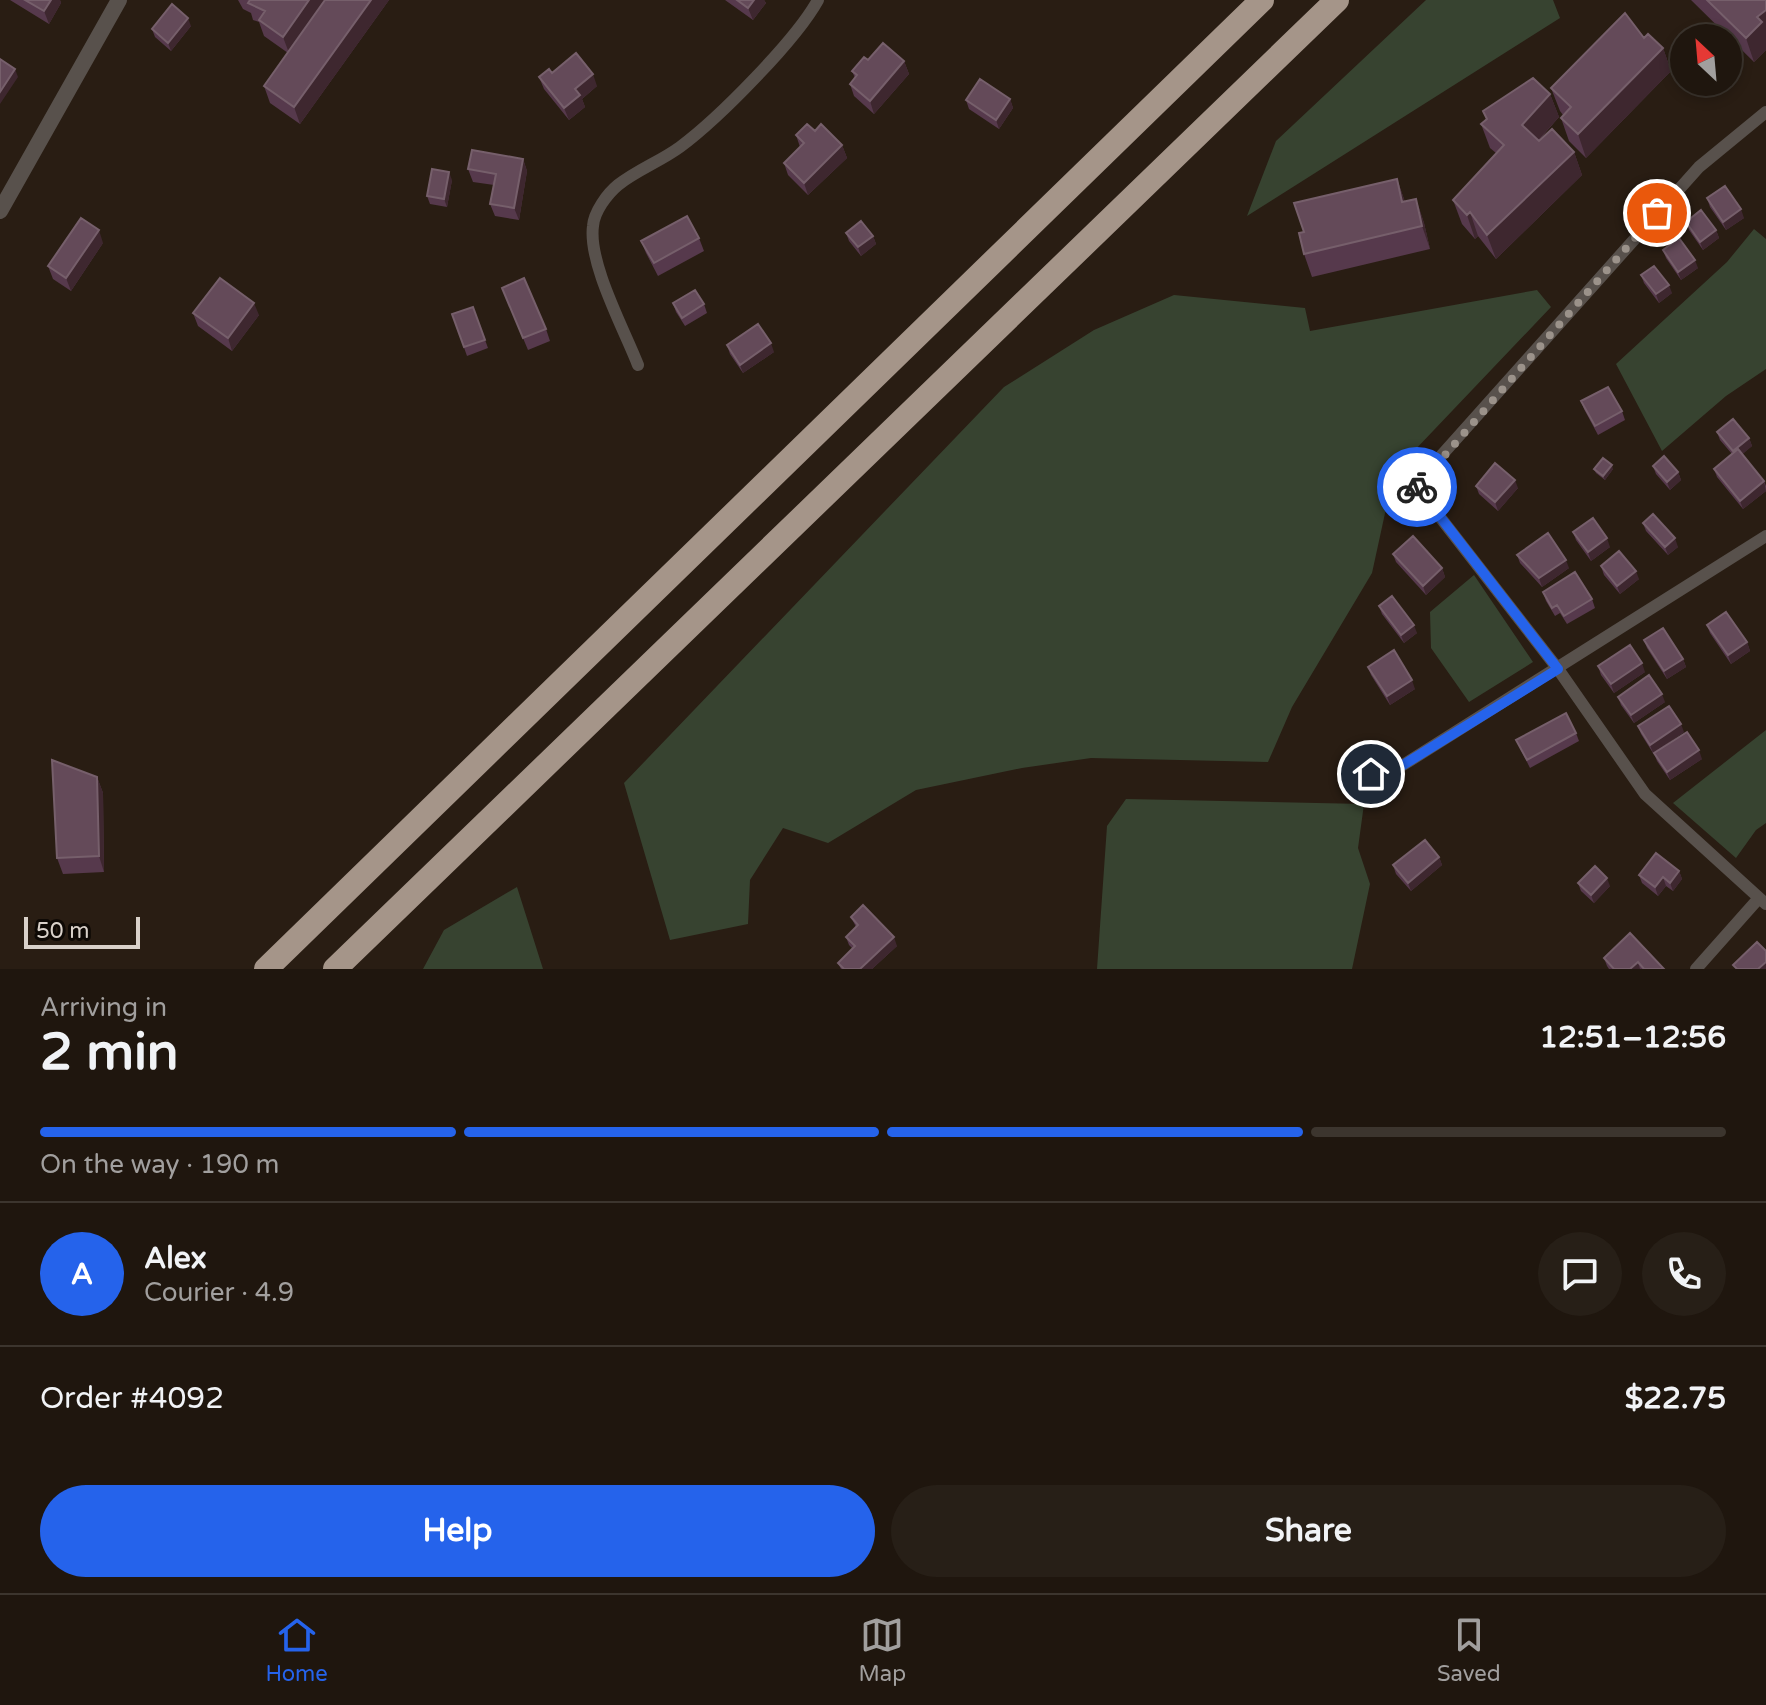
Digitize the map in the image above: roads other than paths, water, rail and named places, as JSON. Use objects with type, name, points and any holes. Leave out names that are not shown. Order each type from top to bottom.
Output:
[{"type":"highway","points":[[266,969],[1262,0]]},
{"type":"highway","points":[[335,969],[1337,0]]},
{"type":"street","points":[[0,211],[119,0]]},
{"type":"street","points":[[638,365],[598,260],[593,238],[596,215],[617,185],[682,146],[711,120],[807,20],[818,0]]},
{"type":"street","points":[[1696,969],[1762,901],[1645,794],[1558,669],[1415,485],[1699,167],[1766,112]]},
{"type":"street","points":[[1371,774],[1385,774],[1403,765],[1766,536]]}]
